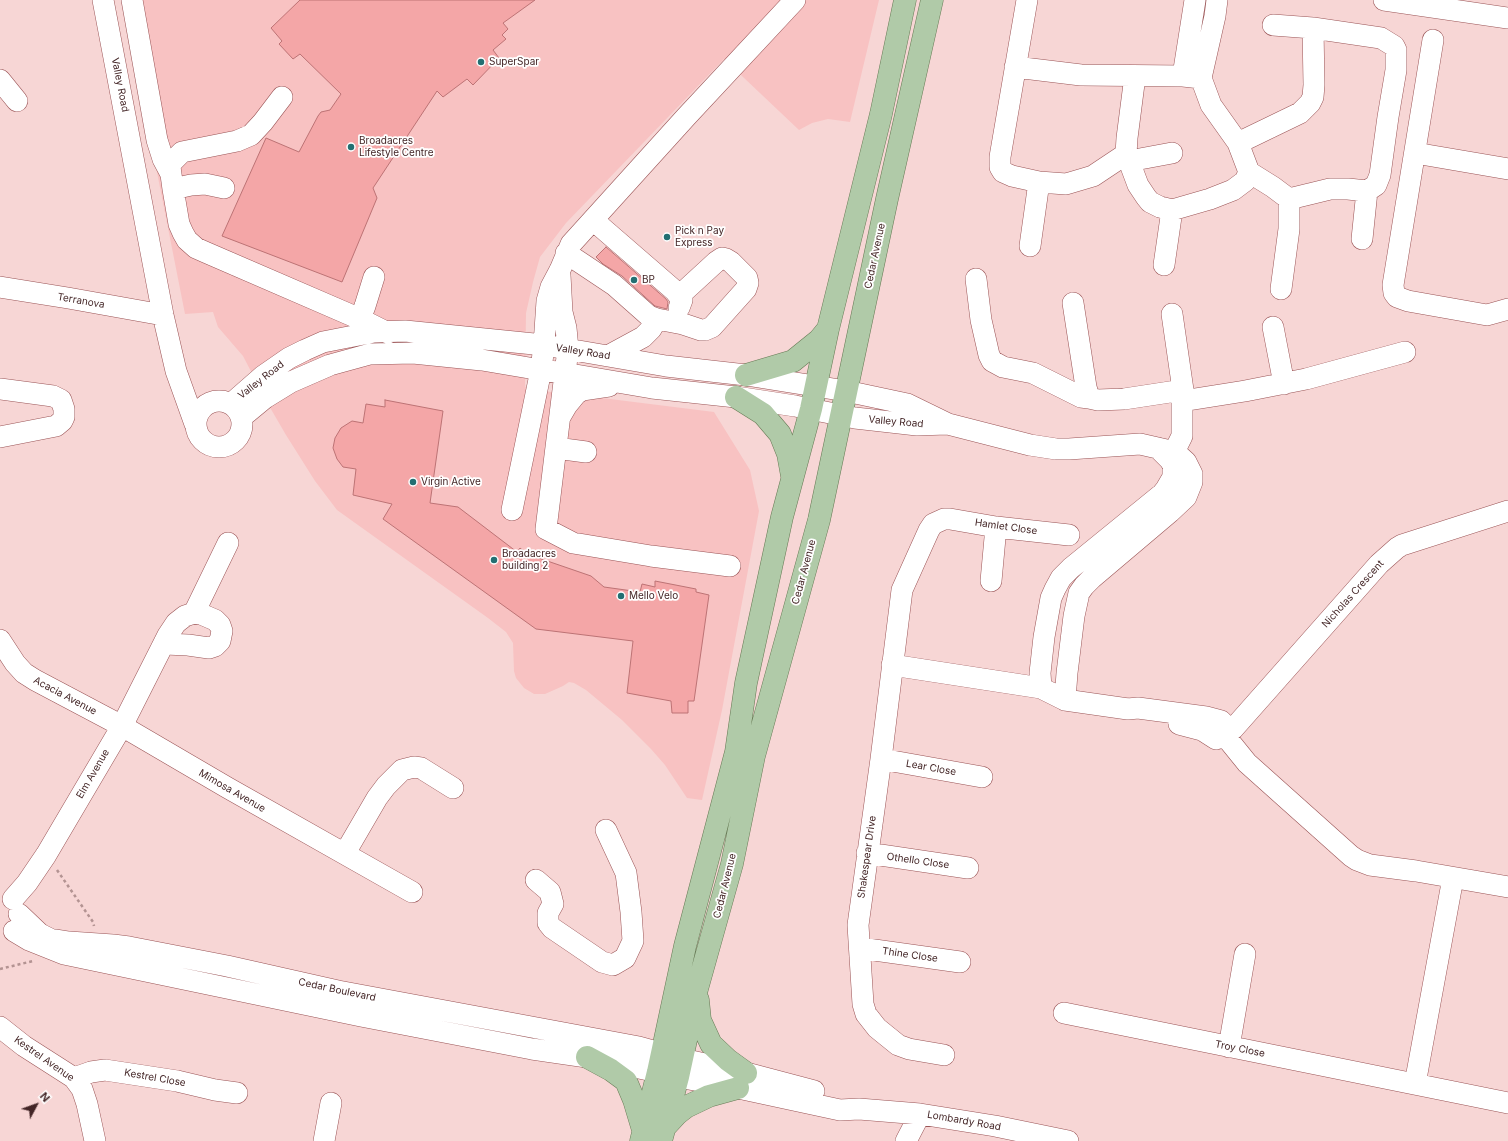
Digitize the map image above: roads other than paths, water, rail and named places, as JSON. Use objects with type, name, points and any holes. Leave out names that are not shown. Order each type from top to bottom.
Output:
[{"type":"main road","name":"Cedar Avenue","points":[[670,1065],[685,946],[736,752],[746,683],[782,517],[811,409],[828,329],[881,114],[905,0]]},
{"type":"main road","name":"Cedar Avenue","points":[[652,1135],[670,1065],[697,989],[732,864],[754,756],[819,520],[846,390],[932,0]]},
{"type":"main road","points":[[746,375],[793,361],[819,340],[828,329]]},
{"type":"main road","points":[[736,397],[763,414],[780,434],[788,454],[793,480]]},
{"type":"main road","points":[[587,1057],[611,1070],[626,1081],[652,1135],[686,1107],[742,1080],[728,1060],[711,1044],[700,1020],[697,989]]},
{"type":"street","name":"Valley Road","points":[[103,0],[163,315],[176,371],[195,424]]},
{"type":"street","points":[[132,0],[157,140],[172,182]]},
{"type":"street","points":[[512,510],[541,370],[550,287],[575,239],[795,0]]},
{"type":"street","points":[[1027,0],[1000,156],[1000,167],[1003,172],[1012,176],[1039,182],[1066,184],[1093,176],[1128,158],[1172,153]]},
{"type":"street","points":[[1195,0],[1192,77],[1238,143],[1250,172],[1289,199]]},
{"type":"street","points":[[1192,77],[1216,8],[1220,9],[1233,0]]},
{"type":"street","points":[[1384,0],[1508,18]]},
{"type":"street","points":[[1273,25],[1313,28],[1381,38],[1394,46],[1396,50],[1396,70],[1380,175],[1376,185],[1367,192],[1362,239]]},
{"type":"street","points":[[1238,143],[1300,112],[1310,104],[1313,97],[1314,85],[1313,28]]},
{"type":"street","points":[[1433,40],[1393,285],[1394,293],[1397,297],[1408,301],[1482,315],[1493,314],[1508,309]]},
{"type":"street","points":[[1015,67],[1081,75],[1192,77]]},
{"type":"street","points":[[1135,76],[1130,112],[1128,158],[1138,185],[1150,202],[1160,207],[1172,210],[1210,199],[1233,190],[1245,180],[1250,172]]},
{"type":"street","points":[[0,80],[17,101]]},
{"type":"street","points":[[282,97],[251,135],[237,141],[182,152],[172,162],[172,182],[179,224],[187,240],[196,248],[388,332],[393,353]]},
{"type":"street","points":[[1415,153],[1508,169]]},
{"type":"street","points":[[172,182],[191,185],[205,184],[224,188]]},
{"type":"street","points":[[1030,246],[1039,182]]},
{"type":"street","points":[[1289,199],[1330,189],[1348,189],[1367,192]]},
{"type":"street","points":[[1281,289],[1289,229],[1289,199]]},
{"type":"street","points":[[1164,265],[1172,210]]},
{"type":"street","points":[[593,220],[682,300],[661,323],[643,337],[608,356]]},
{"type":"street","points":[[563,262],[614,285],[649,316],[661,323],[705,330],[709,329],[746,289],[748,283],[747,278],[731,262],[722,258],[679,296]]},
{"type":"street","points":[[563,262],[562,312],[566,328],[568,349],[546,529],[566,540],[581,545],[730,566]]},
{"type":"street","points":[[360,319],[374,277]]},
{"type":"street","points":[[976,278],[981,320],[989,355],[992,361],[1003,367],[1033,373],[1081,397],[1098,400],[1183,396],[1284,384],[1328,374],[1405,352]]},
{"type":"street","name":"Terranova","points":[[0,287],[163,315]]},
{"type":"street","points":[[1073,303],[1089,398]]},
{"type":"street","points":[[1168,453],[1182,436],[1183,396],[1172,314]]},
{"type":"street","points":[[661,323],[655,344],[666,366]]},
{"type":"street","points":[[1273,327],[1284,384]]},
{"type":"street","name":"Valley Road","points":[[228,408],[263,376],[289,358],[323,342],[374,332],[405,331],[544,345],[666,366],[746,375],[846,390],[907,404],[948,424],[1030,445],[1056,449],[1140,444],[1168,453]]},
{"type":"street","name":"Valley Road","points":[[228,408],[272,394],[291,382],[330,365],[370,354],[393,353],[444,355],[541,370],[564,372],[652,388],[736,397],[811,409],[855,418],[929,426],[948,424]]},
{"type":"street","points":[[180,381],[196,395],[228,408],[242,426],[240,434],[235,442],[228,446],[214,448],[201,439],[196,432],[195,424],[199,411],[205,405],[228,408]]},
{"type":"street","points":[[559,420],[572,398],[582,390],[622,383]]},
{"type":"street","points":[[0,389],[53,396],[61,400],[64,409],[64,417],[56,426],[0,437]]},
{"type":"street","points":[[556,448],[586,452]]},
{"type":"street","points":[[1041,688],[1040,673],[1051,598],[1061,578],[1090,551],[1162,494],[1173,477],[1174,471],[1168,453]]},
{"type":"street","points":[[1066,700],[1068,668],[1076,601],[1079,593],[1084,586],[1170,512],[1186,496],[1192,482],[1192,474],[1186,462],[1168,453]]},
{"type":"street","name":"Nicholas Crescent","points":[[1226,734],[1379,564],[1397,548],[1402,545],[1508,511]]},
{"type":"street","name":"Hamlet Close","points":[[944,519],[996,527],[1069,535]]},
{"type":"street","name":"Shakespear Drive","points":[[944,519],[933,524],[929,530],[901,593],[881,760],[858,925],[863,1004],[866,1014],[876,1028],[889,1040],[898,1045],[910,1049],[944,1054]]},
{"type":"street","points":[[991,581],[996,527]]},
{"type":"street","points":[[165,644],[209,648],[215,646],[220,641],[222,631],[220,625],[207,615],[194,613],[228,543]]},
{"type":"street","points":[[1090,551],[1104,569]]},
{"type":"street","name":"Elm Avenue","points":[[9,915],[122,726],[176,623],[185,616],[194,613]]},
{"type":"street","name":"Acacia Avenue","points":[[0,640],[15,663],[35,680],[122,726]]},
{"type":"street","points":[[892,665],[1041,688],[1066,700],[1128,709],[1138,708],[1221,721],[1226,734],[1247,762],[1350,856],[1370,865],[1508,887]]},
{"type":"street","name":"Mimosa Avenue","points":[[122,726],[301,830],[345,853],[412,892]]},
{"type":"street","name":"Lear Close","points":[[881,760],[982,777]]},
{"type":"street","points":[[345,853],[381,792],[402,770],[414,767],[421,768],[453,788]]},
{"type":"street","points":[[536,880],[550,892],[553,904],[548,913],[548,924],[552,928],[602,962],[613,965],[625,958],[633,941],[626,873],[606,830]]},
{"type":"street","name":"Othello Close","points":[[868,853],[968,868]]},
{"type":"street","points":[[1415,1084],[1453,878]]},
{"type":"street","name":"Cedar Boulevard","points":[[9,915],[50,939],[121,946],[206,962],[338,991],[639,1047],[670,1065]]},
{"type":"street","name":"Cedar Boulevard","points":[[9,915],[34,942],[64,954],[361,1016],[532,1049],[587,1057],[670,1065]]},
{"type":"street","name":"Thine Close","points":[[860,948],[960,962]]},
{"type":"street","points":[[1229,1047],[1245,954]]},
{"type":"street","points":[[201,983],[206,962]]},
{"type":"street","name":"Troy Close","points":[[1064,1013],[1508,1103]]},
{"type":"street","name":"Kestrel Avenue","points":[[0,1027],[24,1046],[74,1078],[82,1089],[87,1104],[95,1141]]},
{"type":"street","name":"Lombardy Road","points":[[670,1065],[742,1080],[815,1091],[849,1103],[859,1109],[920,1114],[994,1134],[1068,1141]]},
{"type":"street","name":"Kestrel Close","points":[[74,1078],[95,1070],[110,1070],[237,1093]]},
{"type":"street","points":[[324,1141],[330,1103]]},
{"type":"street","points":[[906,1141],[920,1114]]},
{"type":"place","name":"SuperSpar","points":[[481,62]]},
{"type":"place","name":"Broadacres Lifestyle Centre","points":[[351,147]]},
{"type":"place","name":"Pick n Pay Express","points":[[667,237]]},
{"type":"place","name":"BP","points":[[634,280]]},
{"type":"place","name":"Virgin Active","points":[[413,482]]},
{"type":"place","name":"Broadacres building 2","points":[[494,560]]},
{"type":"place","name":"Mello Velo","points":[[621,596]]}]
